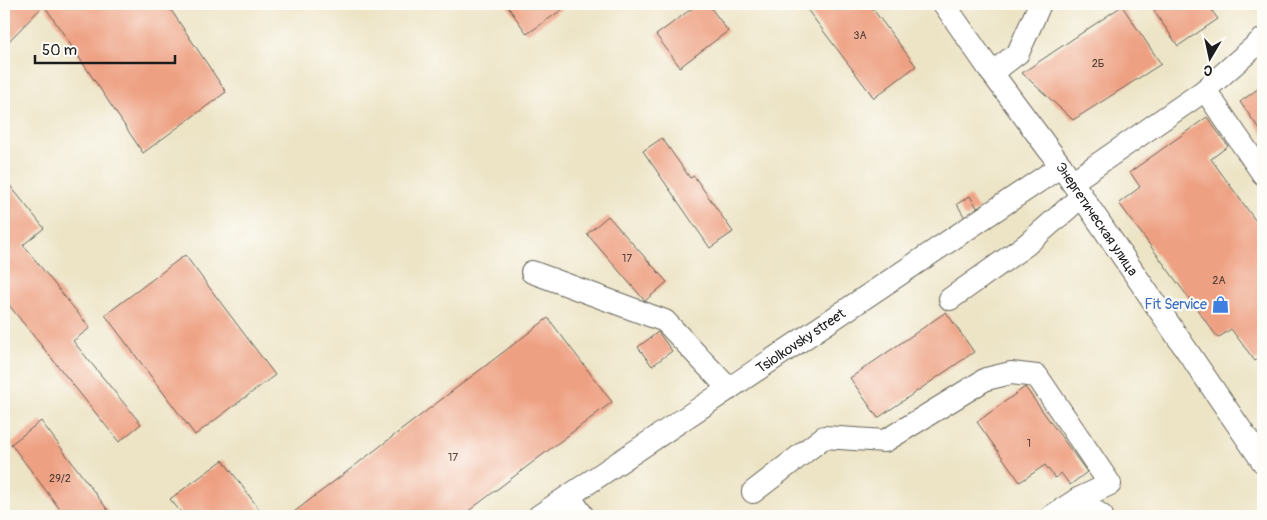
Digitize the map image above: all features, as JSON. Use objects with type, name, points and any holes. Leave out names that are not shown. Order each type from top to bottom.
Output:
[{"type":"street","name":"Энергетическая улица","points":[[944,4],[992,73],[1072,181],[1263,462]]},
{"type":"street","points":[[992,73],[1018,53],[1040,4]]},
{"type":"street","points":[[950,299],[1026,245],[1072,181],[1205,90],[1263,40]]},
{"type":"street","points":[[1205,90],[1263,174]]},
{"type":"street","name":"Tsiolkovsky street","points":[[539,516],[729,389],[1072,181]]},
{"type":"street","points":[[532,272],[665,321],[729,389]]},
{"type":"street","points":[[753,492],[824,436],[885,440],[986,379],[1011,373],[1037,376],[1110,484],[1078,499],[1052,516]]},
{"type":"street","points":[[569,496],[583,516]]},
{"type":"street","points":[[1078,499],[1102,516]]},
{"type":"building","points":[[4,4],[167,4],[226,92],[143,153],[44,5],[7,43],[4,40]]},
{"type":"building","points":[[506,4],[570,4],[527,34]]},
{"type":"building","points":[[698,4],[708,4],[728,31],[680,67],[656,35]]},
{"type":"building","points":[[803,4],[869,4],[916,66],[874,98]]},
{"type":"building","points":[[1164,4],[1207,4],[1218,19],[1178,46],[1154,11]]},
{"type":"building","points":[[1122,6],[1161,64],[1073,120],[1022,73]]},
{"type":"building","points":[[1263,85],[1263,134],[1240,102]]},
{"type":"building","points":[[1207,117],[1228,146],[1211,159],[1263,231],[1263,356],[1255,361],[1231,329],[1218,338],[1119,203],[1140,187],[1130,172]]},
{"type":"building","points":[[662,138],[690,178],[694,176],[733,232],[710,248],[643,151]]},
{"type":"building","points":[[4,178],[44,228],[23,245],[90,328],[73,341],[141,424],[119,442],[4,299]]},
{"type":"building","points":[[970,196],[978,209],[965,218],[957,204]]},
{"type":"building","points":[[608,216],[667,282],[645,301],[587,234]]},
{"type":"building","points":[[185,255],[275,375],[195,435],[105,315]]},
{"type":"building","points":[[946,312],[974,352],[878,418],[850,378]]},
{"type":"building","points":[[548,318],[612,402],[462,516],[297,516],[294,512]]},
{"type":"building","points":[[658,332],[672,351],[652,366],[638,347]]},
{"type":"building","points":[[1025,387],[1087,472],[1070,485],[1061,473],[1055,478],[1045,465],[1020,482],[977,422]]},
{"type":"building","points":[[41,421],[110,513],[105,516],[65,516],[11,444]]},
{"type":"building","points":[[223,460],[264,516],[184,516],[170,499]]},
{"type":"place","name":"Fit Service","points":[[1221,304]]}]
